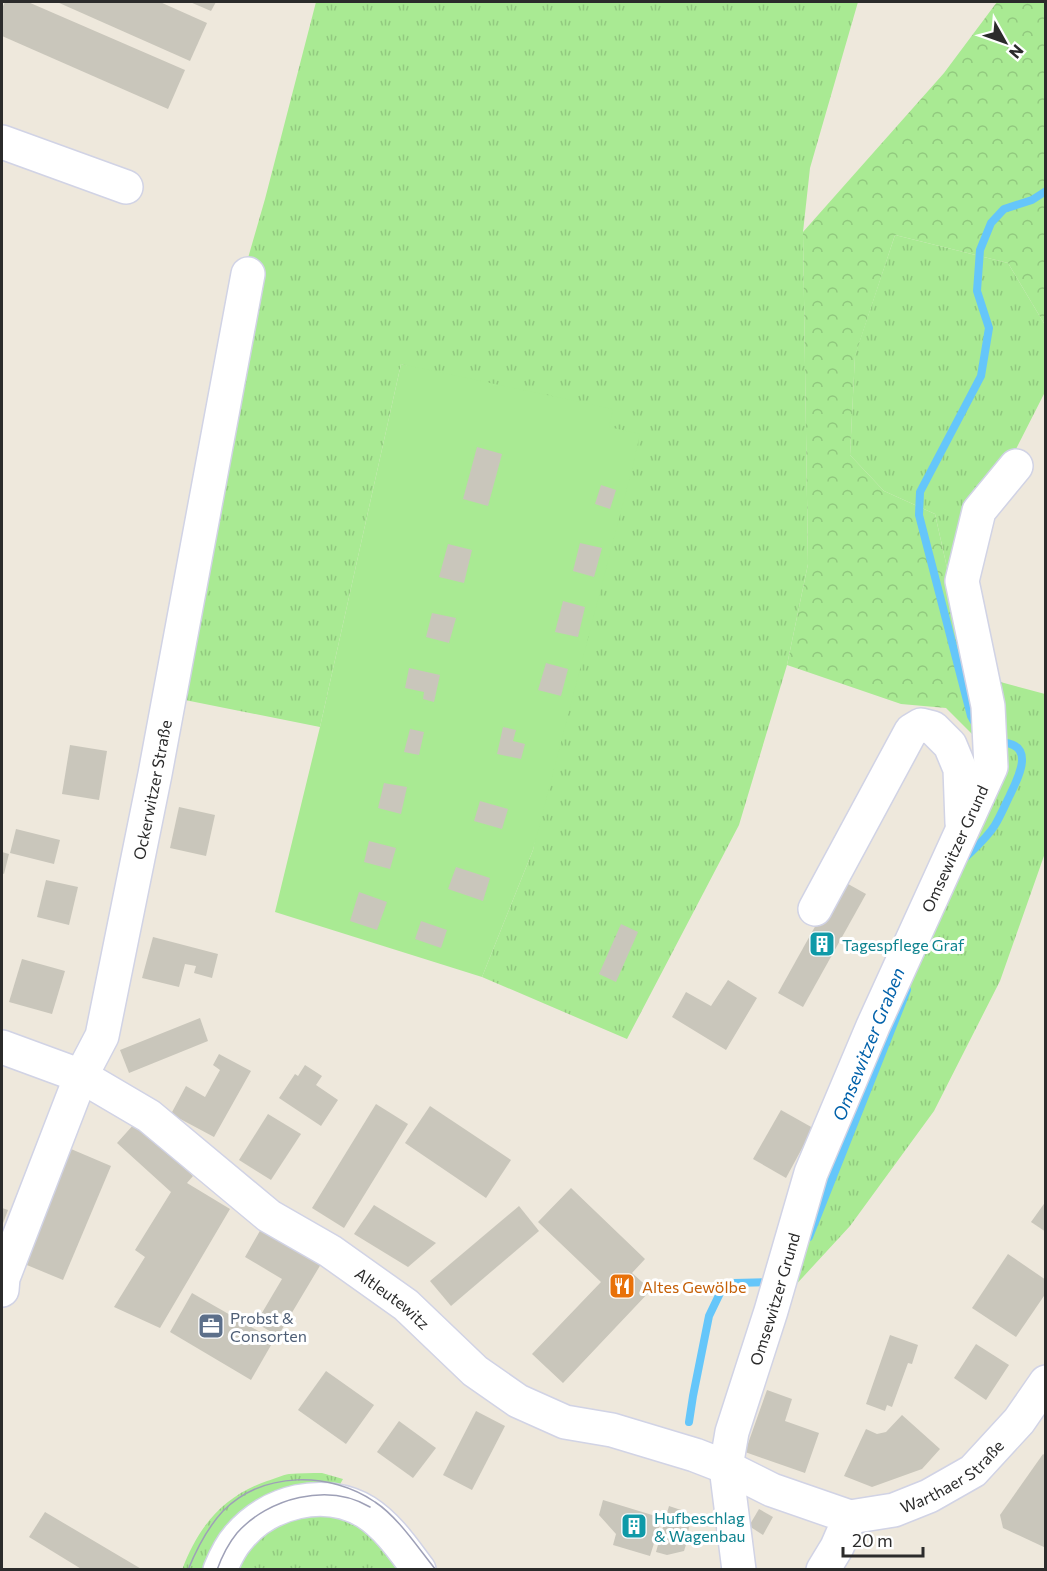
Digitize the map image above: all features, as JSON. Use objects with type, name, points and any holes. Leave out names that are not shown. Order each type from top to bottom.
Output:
[{"type":"street","points":[[2,142],[126,187]]},
{"type":"street","name":"Ockerwitzer Straße","points":[[2,1290],[3,1278],[81,1076],[102,1036],[155,774],[248,274]]},
{"type":"street","name":"Omsewitzer Grund","points":[[726,1467],[732,1432],[771,1311],[811,1173],[873,1026],[991,767],[988,706],[962,581],[979,511],[1016,466]]},
{"type":"street","points":[[814,909],[911,731],[921,725],[933,728],[950,745],[960,769],[963,828]]},
{"type":"street","name":"Altleutewitz","points":[[2,1047],[81,1076],[149,1116],[269,1216],[330,1251],[406,1305],[475,1371],[518,1401],[565,1422],[612,1430],[695,1455],[726,1467],[772,1490],[850,1517]]},
{"type":"street","name":"Warthaer Straße","points":[[850,1517],[894,1510],[929,1496],[973,1471],[1020,1421],[1046,1382]]},
{"type":"street","points":[[726,1467],[739,1569]]},
{"type":"street","points":[[220,1569],[228,1551],[239,1536],[255,1521],[287,1504],[316,1498],[346,1502],[367,1512],[403,1548],[419,1569]]},
{"type":"street","points":[[823,1569],[837,1547],[850,1517]]},
{"type":"green space","points":[[316,2],[858,2],[810,168],[803,232],[808,564],[787,665],[739,825],[627,1039],[482,977],[533,850],[609,427],[401,364],[320,727],[160,695],[223,345],[265,199]]},
{"type":"green space","points":[[997,2],[1045,2],[1045,325],[1008,263],[895,235],[855,356],[850,455],[884,491],[935,514],[969,666],[1000,762],[946,708],[901,704],[787,665],[808,564],[803,232],[944,73]]},
{"type":"green space","points":[[895,235],[1008,263],[1045,325],[1045,392],[1015,451],[971,586],[993,680],[1045,694],[1045,853],[1000,981],[934,1111],[850,1226],[780,1302],[859,1078],[1000,762],[969,666],[935,514],[884,491],[850,455],[855,355]]},
{"type":"green space","points":[[401,364],[613,409],[609,427],[640,434],[533,850],[482,977],[275,912],[320,727]]},
{"type":"green space","points":[[322,1473],[343,1479],[338,1488],[326,1484],[308,1483],[308,1488],[208,1569],[182,1570],[188,1554],[204,1527],[225,1504],[237,1495],[251,1487],[286,1475]]},
{"type":"green space","points":[[318,1512],[347,1519],[362,1526],[379,1542],[396,1569],[232,1570],[265,1527]]},
{"type":"building","points":[[5,2],[28,2],[185,70],[168,109],[2,36],[2,8]]},
{"type":"building","points":[[57,2],[160,2],[207,23],[190,61]]},
{"type":"building","points":[[190,2],[216,2],[211,11]]},
{"type":"building","points":[[477,447],[502,454],[488,506],[463,499]]},
{"type":"building","points":[[601,485],[616,490],[610,509],[595,504]]},
{"type":"building","points":[[580,543],[602,548],[594,577],[573,571]]},
{"type":"building","points":[[448,544],[472,550],[464,583],[439,577]]},
{"type":"building","points":[[563,601],[585,607],[578,637],[555,632]]},
{"type":"building","points":[[432,613],[456,618],[449,643],[426,637]]},
{"type":"building","points":[[546,663],[568,669],[561,696],[538,690]]},
{"type":"building","points":[[409,668],[440,675],[434,702],[423,699],[424,692],[405,688]]},
{"type":"building","points":[[503,727],[516,730],[513,741],[525,744],[521,759],[497,754]]},
{"type":"building","points":[[410,729],[424,732],[419,755],[404,752]]},
{"type":"building","points":[[70,745],[107,751],[99,800],[62,794]]},
{"type":"building","points":[[384,783],[407,787],[401,814],[378,808]]},
{"type":"building","points":[[480,801],[508,809],[502,829],[474,821]]},
{"type":"building","points":[[179,807],[215,815],[206,856],[170,848]]},
{"type":"building","points":[[16,829],[60,840],[54,864],[10,853]]},
{"type":"building","points":[[369,841],[396,848],[390,869],[364,862]]},
{"type":"building","points":[[2,852],[9,854],[4,874],[2,873]]},
{"type":"building","points":[[456,867],[490,878],[483,901],[448,889]]},
{"type":"building","points":[[46,880],[78,887],[69,925],[37,917]]},
{"type":"building","name":"Tagespflege Graf","points":[[841,880],[866,894],[803,1007],[778,993]]},
{"type":"building","points":[[359,892],[387,902],[377,930],[350,921]]},
{"type":"building","points":[[421,921],[447,930],[441,948],[415,939]]},
{"type":"building","points":[[621,924],[638,932],[616,982],[599,974]]},
{"type":"building","points":[[153,937],[218,954],[212,978],[194,973],[196,966],[185,964],[179,987],[142,978]]},
{"type":"building","points":[[22,959],[65,971],[52,1014],[9,1002]]},
{"type":"building","points":[[728,980],[757,998],[726,1050],[672,1017],[686,992],[711,1006]]},
{"type":"building","points":[[200,1018],[208,1041],[129,1073],[120,1050]]},
{"type":"building","points":[[219,1054],[251,1071],[214,1137],[171,1114],[186,1086],[205,1097],[220,1070],[213,1065]]},
{"type":"building","points":[[305,1065],[322,1076],[316,1085],[338,1100],[321,1126],[279,1098],[295,1074],[298,1076]]},
{"type":"building","points":[[376,1104],[408,1124],[344,1228],[312,1208]]},
{"type":"building","points":[[430,1106],[511,1160],[486,1198],[405,1143]]},
{"type":"building","points":[[781,1110],[813,1128],[786,1178],[753,1159]]},
{"type":"building","points":[[268,1114],[301,1134],[271,1180],[239,1160]]},
{"type":"building","points":[[135,1123],[193,1176],[187,1183],[230,1209],[160,1328],[114,1307],[145,1257],[135,1250],[171,1192],[117,1143]]},
{"type":"building","points":[[71,1149],[111,1166],[63,1280],[22,1263]]},
{"type":"building","name":"Altes Gewölbe","points":[[571,1188],[645,1259],[632,1273],[651,1290],[563,1383],[532,1354],[601,1282],[538,1222]]},
{"type":"building","points":[[1046,1201],[1046,1232],[1031,1222]]},
{"type":"building","points":[[374,1205],[436,1243],[408,1267],[354,1234]]},
{"type":"building","points":[[519,1206],[539,1231],[451,1306],[430,1281]]},
{"type":"building","points":[[2,1208],[8,1210],[2,1226]]},
{"type":"building","points":[[261,1229],[321,1264],[278,1336],[256,1323],[282,1279],[245,1257]]},
{"type":"building","points":[[1008,1254],[1046,1280],[1046,1293],[1016,1337],[972,1308]]},
{"type":"building","points":[[192,1293],[274,1340],[251,1380],[170,1332]]},
{"type":"building","points":[[890,1335],[918,1345],[912,1364],[908,1363],[892,1407],[887,1405],[885,1411],[866,1404]]},
{"type":"building","points":[[976,1344],[1009,1365],[986,1400],[954,1378]]},
{"type":"building","points":[[326,1371],[374,1405],[346,1444],[298,1410]]},
{"type":"building","points":[[767,1390],[792,1399],[785,1421],[819,1433],[805,1473],[745,1452]]},
{"type":"building","points":[[476,1411],[505,1426],[472,1490],[443,1475]]},
{"type":"building","points":[[902,1415],[940,1449],[922,1469],[872,1487],[844,1476],[866,1429],[877,1434],[886,1432]]},
{"type":"building","points":[[399,1421],[436,1448],[413,1478],[377,1452]]},
{"type":"building","points":[[1043,1454],[1046,1456],[1046,1548],[1003,1528],[1000,1515]]},
{"type":"building","name":"Hufbeschlag & Wagenbau","points":[[603,1500],[662,1518],[650,1556],[613,1545],[616,1534],[599,1515]]},
{"type":"building","points":[[669,1506],[684,1511],[690,1522],[688,1532],[690,1532],[684,1551],[667,1555],[656,1552]]},
{"type":"building","points":[[759,1509],[773,1517],[763,1535],[749,1526]]},
{"type":"building","points":[[45,1512],[143,1570],[83,1570],[29,1537]]},
{"type":"waterway","name":"Omsewitzer Graben","points":[[977,727],[971,716],[919,515],[920,492],[981,376],[989,328],[977,291],[980,250],[991,223],[1004,209],[1032,200],[1046,191]]},
{"type":"waterway","name":"Omsewitzer Graben","points":[[963,860],[995,825],[1021,769],[1021,754],[1017,748],[998,742]]},
{"type":"waterway","name":"Omsewitzer Graben","points":[[809,1237],[907,990]]},
{"type":"waterway","name":"Omsewitzer Graben","points":[[689,1422],[709,1316],[721,1291],[734,1283],[770,1282]]},
{"type":"tram line","points":[[188,1570],[203,1539],[223,1511],[239,1498],[257,1488],[277,1482],[297,1480],[338,1485],[375,1502],[400,1524],[436,1570]]},
{"type":"tram line","points":[[217,1570],[225,1550],[237,1533],[250,1521],[282,1503],[318,1495],[336,1496],[370,1507]]},
{"type":"place","name":"Tagespflege Graf","points":[[822,944]]},
{"type":"place","name":"Altes Gewölbe","points":[[622,1286]]},
{"type":"place","name":"Probst & Consorten","points":[[211,1326]]},
{"type":"place","name":"Hufbeschlag & Wagenbau","points":[[634,1526]]}]
